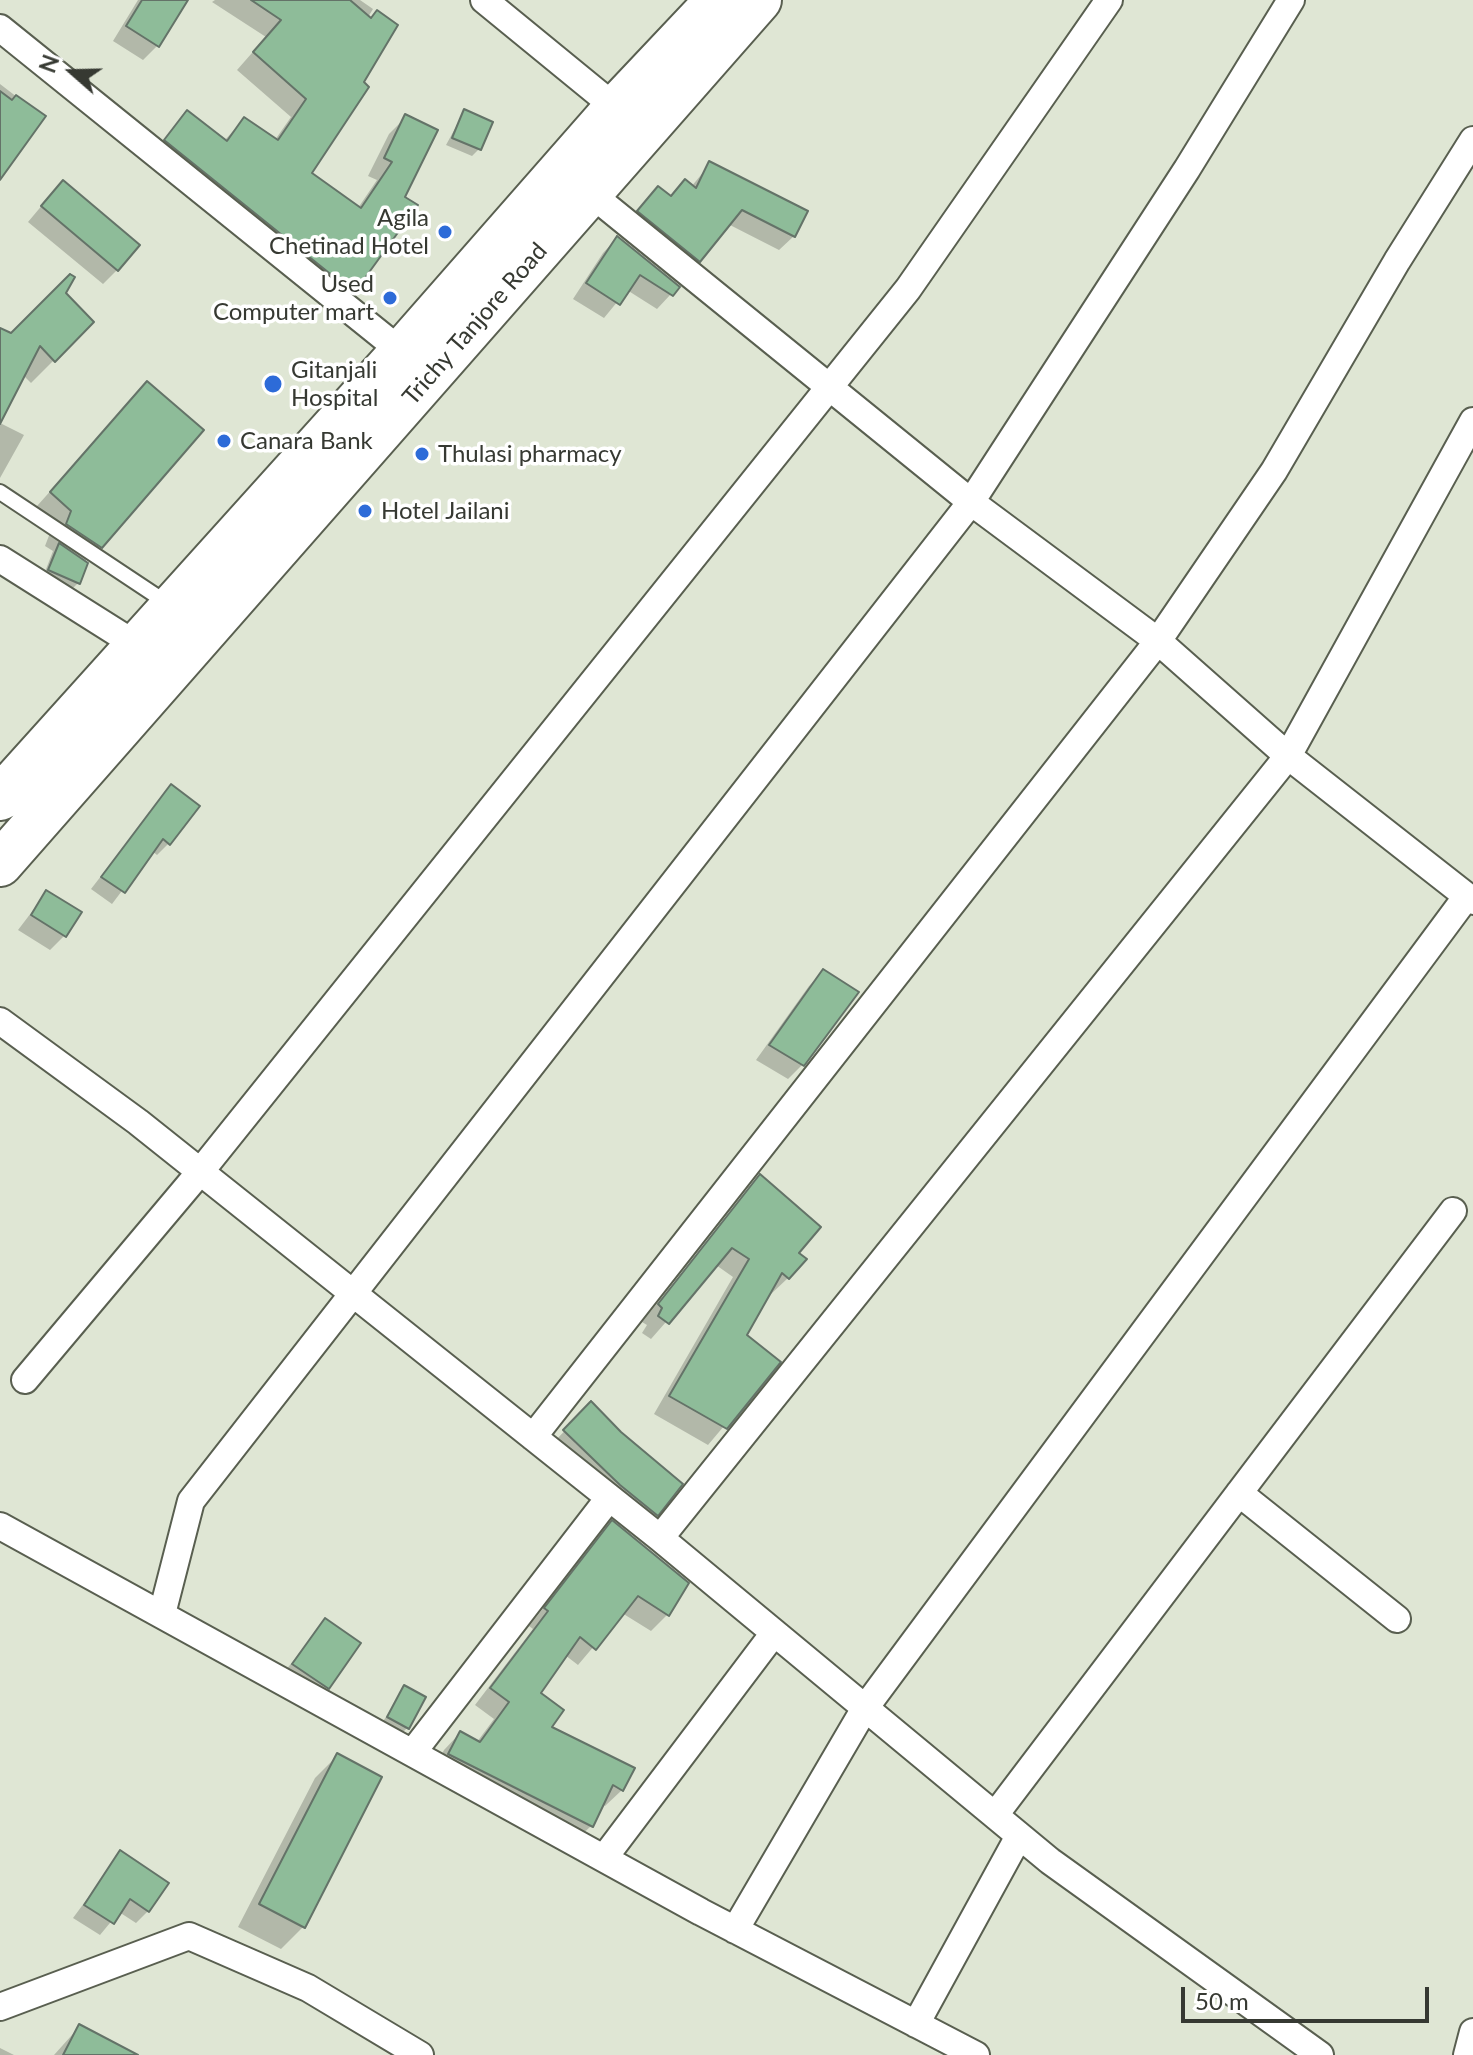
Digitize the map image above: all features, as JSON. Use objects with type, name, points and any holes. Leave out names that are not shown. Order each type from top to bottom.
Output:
[{"type":"highway","name":"Trichy Tanjore Road","points":[[0,798],[402,352],[616,108],[718,0]]},
{"type":"highway","name":"Trichy Tanjore Road","points":[[0,864],[759,0]]},
{"type":"street","points":[[484,0],[616,108]]},
{"type":"street","points":[[25,1380],[200,1172],[908,289],[1109,0]]},
{"type":"street","points":[[162,1614],[191,1501],[971,502],[1187,169],[1291,0]]},
{"type":"street","points":[[0,28],[402,352]]},
{"type":"street","points":[[533,1437],[1158,641],[1274,471],[1473,140]]},
{"type":"street","points":[[590,193],[971,502],[1158,641],[1288,756],[1470,898],[865,1708],[735,1930]]},
{"type":"street","points":[[660,1538],[1288,756],[1473,421]]},
{"type":"street","points":[[0,559],[138,646]]},
{"type":"street","points":[[0,1021],[200,1172],[660,1538],[1019,1836],[1320,2055]]},
{"type":"street","points":[[995,1815],[1453,1211]]},
{"type":"street","points":[[1239,1493],[1397,1619]]},
{"type":"street","points":[[413,1752],[609,1498]]},
{"type":"street","points":[[0,1526],[735,1930],[976,2055]]},
{"type":"street","points":[[604,1858],[774,1633]]},
{"type":"street","points":[[916,2024],[1019,1836]]},
{"type":"street","points":[[0,2007],[189,1936],[308,1988],[420,2055]]},
{"type":"street","points":[[1467,2055],[1473,2032]]},
{"type":"lane","points":[[0,492],[173,607]]},
{"type":"building","points":[[142,0],[188,0],[159,47],[126,26]]},
{"type":"building","points":[[251,0],[350,0],[371,18],[377,10],[398,25],[364,82],[369,87],[312,173],[361,208],[392,162],[384,158],[405,114],[438,130],[405,197],[418,205],[354,293],[164,140],[187,110],[227,141],[244,117],[278,140],[306,99],[253,52],[281,20]]},
{"type":"building","points":[[0,91],[12,100],[16,95],[46,116],[0,180]]},
{"type":"building","points":[[464,109],[493,122],[481,150],[452,138]]},
{"type":"building","points":[[709,161],[808,211],[795,237],[742,210],[700,262],[637,211],[658,186],[671,196],[685,179],[696,188]]},
{"type":"building","points":[[63,180],[140,245],[118,271],[41,206]]},
{"type":"building","points":[[617,236],[680,287],[673,296],[640,275],[620,305],[586,283]]},
{"type":"building","points":[[70,274],[75,277],[66,293],[94,322],[55,362],[40,346],[0,424],[0,328],[11,333]]},
{"type":"building","points":[[147,381],[204,430],[102,548],[66,524],[71,511],[50,492]]},
{"type":"building","points":[[59,543],[88,563],[80,584],[48,570]]},
{"type":"building","points":[[171,784],[200,806],[170,845],[163,839],[125,893],[101,877]]},
{"type":"building","points":[[46,890],[82,912],[66,937],[31,915]]},
{"type":"building","points":[[823,969],[859,992],[804,1066],[769,1045]]},
{"type":"building","points":[[760,1174],[821,1227],[799,1253],[807,1259],[789,1279],[782,1273],[747,1335],[781,1362],[727,1429],[669,1396],[749,1259],[732,1248],[669,1324],[658,1316],[662,1308],[658,1304]]},
{"type":"building","points":[[591,1401],[621,1432],[683,1484],[658,1516],[620,1485],[563,1430]]},
{"type":"building","points":[[612,1520],[689,1583],[669,1616],[638,1596],[596,1650],[580,1637],[541,1693],[564,1710],[552,1727],[635,1768],[623,1791],[613,1785],[593,1827],[448,1754],[460,1731],[480,1742],[509,1702],[490,1688],[548,1611],[544,1608]]},
{"type":"building","points":[[325,1618],[361,1643],[329,1689],[292,1664]]},
{"type":"building","points":[[404,1685],[426,1697],[409,1729],[387,1717]]},
{"type":"building","points":[[337,1753],[382,1777],[305,1928],[259,1904]]},
{"type":"building","points":[[120,1850],[169,1883],[149,1912],[130,1899],[114,1924],[84,1905]]},
{"type":"building","points":[[79,2024],[138,2055],[63,2055]]},
{"type":"place","name":"Agila Chetinad Hotel","points":[[445,232]]},
{"type":"place","name":"Used Computer mart","points":[[390,298]]},
{"type":"place","name":"Gitanjali Hospital","points":[[273,384]]},
{"type":"place","name":"Canara Bank","points":[[224,441]]},
{"type":"place","name":"Thulasi pharmacy","points":[[422,454]]},
{"type":"place","name":"Hotel Jailani","points":[[365,511]]}]
